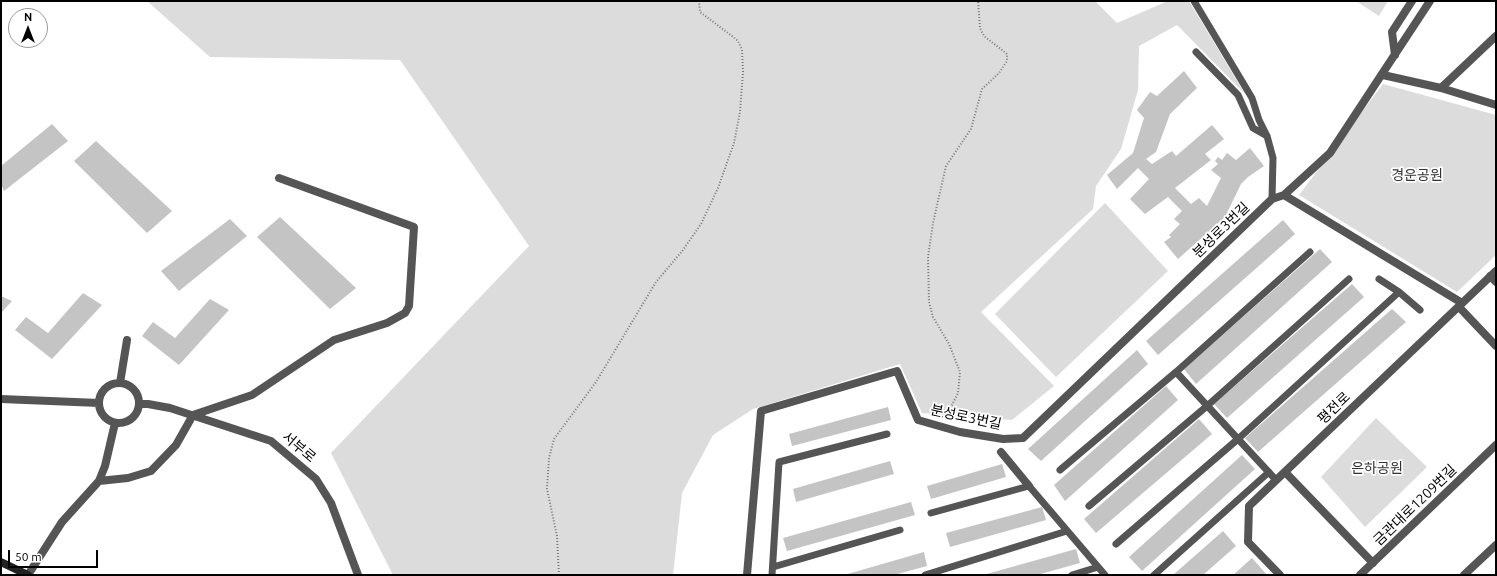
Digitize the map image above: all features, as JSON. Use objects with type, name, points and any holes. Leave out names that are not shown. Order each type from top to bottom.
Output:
[{"type":"main road","points":[[1,562],[28,575]]},
{"type":"street","points":[[1395,55],[1392,32],[1412,1]]},
{"type":"street","name":"분성로3번길","points":[[747,575],[761,411],[897,371],[918,420],[960,432],[996,438],[1023,438],[1272,199],[1284,195],[1330,152],[1383,75],[1430,1]]},
{"type":"street","points":[[1441,88],[1496,36]]},
{"type":"street","points":[[1383,75],[1441,88],[1496,105]]},
{"type":"street","points":[[99,481],[128,478],[150,471],[176,445],[193,414],[252,395],[334,340],[387,323],[406,313],[409,306],[414,227],[279,178]]},
{"type":"street","points":[[1284,195],[1461,305],[1496,346]]},
{"type":"street","name":"평전로","points":[[1280,575],[1248,542],[1247,527],[1249,506],[1461,305],[1494,277]]},
{"type":"street","points":[[120,383],[127,340]]},
{"type":"street","points":[[120,383],[131,386],[135,391],[139,404],[138,411],[129,420],[115,423],[104,417],[100,411],[99,403],[101,392],[106,387],[120,383]]},
{"type":"street","points":[[1,399],[99,403]]},
{"type":"street","name":"서부로","points":[[139,404],[170,408],[193,414],[271,441],[316,479],[331,503],[358,575]]},
{"type":"street","points":[[28,575],[62,522],[99,481],[106,466],[115,423]]},
{"type":"street","name":"금관대로1209번길","points":[[1285,472],[1373,563],[1496,445]]},
{"type":"street","points":[[1001,452],[1029,486]]},
{"type":"street","points":[[1464,575],[1496,545]]},
{"type":"street","points":[[1360,575],[1373,563]]},
{"type":"lane","points":[[1194,1],[1252,98],[1259,120],[1267,136],[1273,158],[1272,199]]},
{"type":"lane","points":[[1196,52],[1238,95],[1253,128],[1267,136]]},
{"type":"lane","points":[[1060,470],[1176,372],[1310,252]]},
{"type":"lane","points":[[1089,506],[1207,406],[1349,279]]},
{"type":"lane","points":[[1379,279],[1399,292],[1420,310]]},
{"type":"lane","points":[[1116,544],[1238,439],[1399,292]]},
{"type":"lane","points":[[1176,372],[1276,480]]},
{"type":"lane","points":[[888,434],[779,462],[773,571],[900,530]]},
{"type":"lane","points":[[1154,575],[1269,472]]},
{"type":"lane","points":[[931,513],[1029,486],[1105,575]]},
{"type":"lane","points":[[925,575],[1067,531]]},
{"type":"lane","points":[[1072,575],[1098,567]]},
{"type":"path","points":[[559,575],[557,536],[547,489],[549,458],[554,439],[596,382],[656,282],[684,250],[701,224],[718,188],[734,143],[741,106],[743,72],[742,50],[738,41],[700,12],[700,1]]},
{"type":"path","points":[[935,424],[952,405],[958,393],[960,380],[954,354],[933,317],[929,302],[928,258],[933,223],[946,166],[971,129],[982,89],[1000,72],[1007,61],[1008,54],[984,36],[980,28],[978,1]]},
{"type":"green space","points":[[147,1],[1095,1],[1117,23],[1168,1],[1189,1],[1245,94],[1177,25],[1139,46],[1138,90],[1121,149],[1096,186],[1093,209],[981,312],[1054,386],[1012,420],[922,413],[900,364],[753,409],[713,435],[682,493],[673,575],[393,575],[331,453],[529,246],[400,60],[210,57]]},
{"type":"green space","points":[[1356,1],[1388,1],[1379,16]]},
{"type":"green space","name":"경운공원","points":[[1383,84],[1496,115],[1496,255],[1457,292],[1299,195]]},
{"type":"green space","points":[[1105,203],[1168,271],[1056,377],[995,314]]},
{"type":"green space","name":"은하공원","points":[[1376,418],[1427,467],[1365,527],[1321,477]]},
{"type":"building","points":[[1184,71],[1197,88],[1170,114],[1156,152],[1146,159],[1152,164],[1172,151],[1176,156],[1212,125],[1224,139],[1205,154],[1211,160],[1175,188],[1191,204],[1199,198],[1207,206],[1221,178],[1211,170],[1218,164],[1215,161],[1218,157],[1222,160],[1227,153],[1236,160],[1250,148],[1264,166],[1241,184],[1225,217],[1178,259],[1164,242],[1171,237],[1169,235],[1180,224],[1174,219],[1182,211],[1168,197],[1145,214],[1130,199],[1149,179],[1138,168],[1117,189],[1107,175],[1133,153],[1144,118],[1137,110],[1150,92],[1157,96]]},
{"type":"building","points":[[52,124],[68,141],[4,191],[1,184],[1,166]]},
{"type":"building","points":[[96,141],[172,211],[147,233],[74,161]]},
{"type":"building","points":[[280,217],[356,288],[330,309],[257,237]]},
{"type":"building","points":[[230,219],[247,236],[179,291],[161,271]]},
{"type":"building","points":[[1283,220],[1295,234],[1158,355],[1146,341]]},
{"type":"building","points":[[1320,249],[1332,262],[1196,384],[1184,369]]},
{"type":"building","points":[[1352,284],[1364,297],[1227,418],[1214,404]]},
{"type":"building","points":[[83,293],[102,305],[52,359],[15,330],[26,317],[48,333]]},
{"type":"building","points":[[1,296],[12,301],[1,313]]},
{"type":"building","points":[[210,299],[229,310],[179,365],[142,336],[153,322],[175,338]]},
{"type":"building","points":[[1392,309],[1406,322],[1258,452],[1245,438]]},
{"type":"building","points":[[1137,350],[1148,364],[1041,461],[1028,449]]},
{"type":"building","points":[[1166,386],[1178,400],[1065,501],[1054,485]]},
{"type":"building","points":[[888,407],[891,420],[792,446],[789,434]]},
{"type":"building","points":[[1199,419],[1212,434],[1096,533],[1084,519]]},
{"type":"building","points":[[1242,455],[1255,469],[1142,571],[1129,557]]},
{"type":"building","points":[[890,461],[894,474],[796,502],[793,489]]},
{"type":"building","points":[[1002,464],[1006,477],[931,499],[927,486]]},
{"type":"building","points":[[911,502],[915,515],[787,551],[783,538]]},
{"type":"building","points":[[1042,507],[1046,520],[950,547],[946,533]]},
{"type":"building","points":[[1223,531],[1236,546],[1203,575],[1173,575]]},
{"type":"building","points":[[1076,549],[1080,563],[1037,575],[983,575]]},
{"type":"building","points":[[924,552],[927,566],[894,575],[844,575]]},
{"type":"building","points":[[1252,558],[1267,575],[1233,575]]}]
